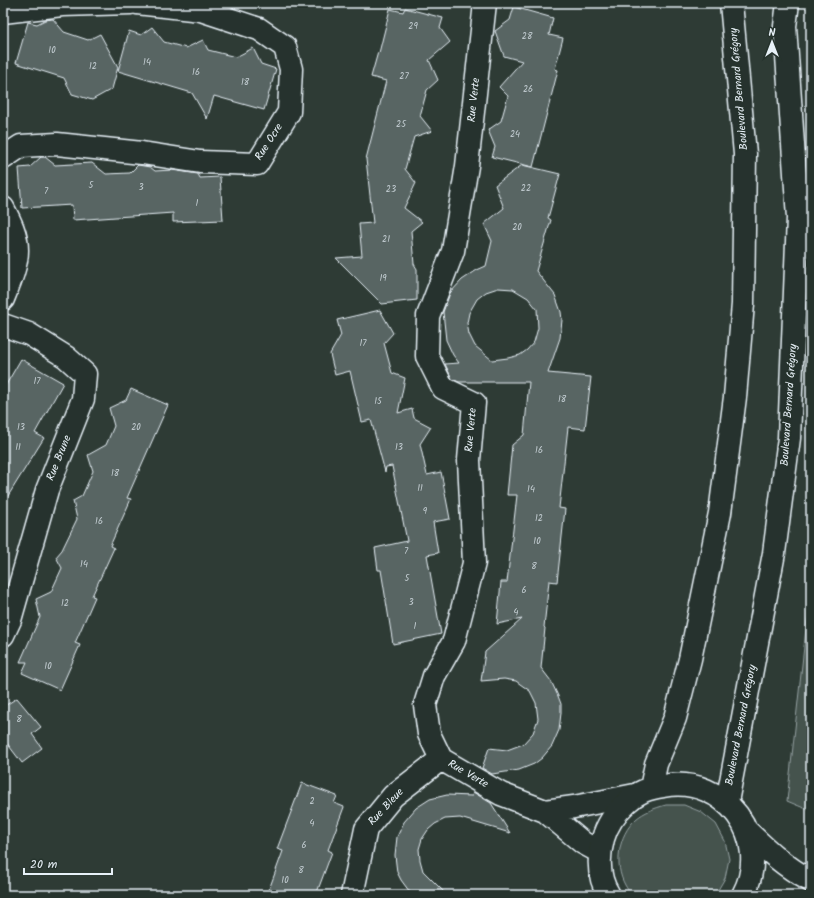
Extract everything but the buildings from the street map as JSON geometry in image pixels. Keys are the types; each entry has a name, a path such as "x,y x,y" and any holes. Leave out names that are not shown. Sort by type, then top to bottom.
{"street":[{"path":"3,12 62,5 131,3"},
{"name":"Rue Ocre","path":"3,158 21,146 57,144 142,153 200,162 258,164 289,112 291,69 285,47 259,29 200,10 137,3"},
{"name":"Rue Verte","path":"485,3 467,166 454,251 428,316 427,356 443,388 474,403 469,460 474,563 454,641 434,676 425,705 429,734 441,759 501,794 544,811 583,843 600,852"},
{"name":"Boulevard Bernard Grégory","path":"643,792 674,718 690,659 720,513 735,397 743,304 745,154 731,3"},
{"name":"Boulevard Bernard Grégory","path":"727,802 774,553 789,438 798,218 785,26 788,3"},
{"path":"3,208 13,228 17,250 13,275 3,298"},
{"name":"Rue Brune","path":"3,325 29,334 66,357 85,374 83,399 47,490 10,620 3,635"},
{"name":"Rue Bleue","path":"352,895 366,829 393,796 441,759"},
{"name":"Rue Verte","path":"544,811 574,807 643,792 675,783 694,785 712,792 727,802 738,815 746,830"},
{"path":"607,894 600,872 600,852 605,830 617,811 643,792"},
{"path":"746,830 772,855 791,870 811,881"},
{"path":"743,895 748,886 752,868 752,848 746,830"}],"shaded area":[{"path":"811,583 811,811 787,801"},
{"path":"666,805 684,805 701,812 716,824 725,841 729,859 725,878 715,895 632,895 625,885 619,860 625,833 636,819 650,810"}]}
